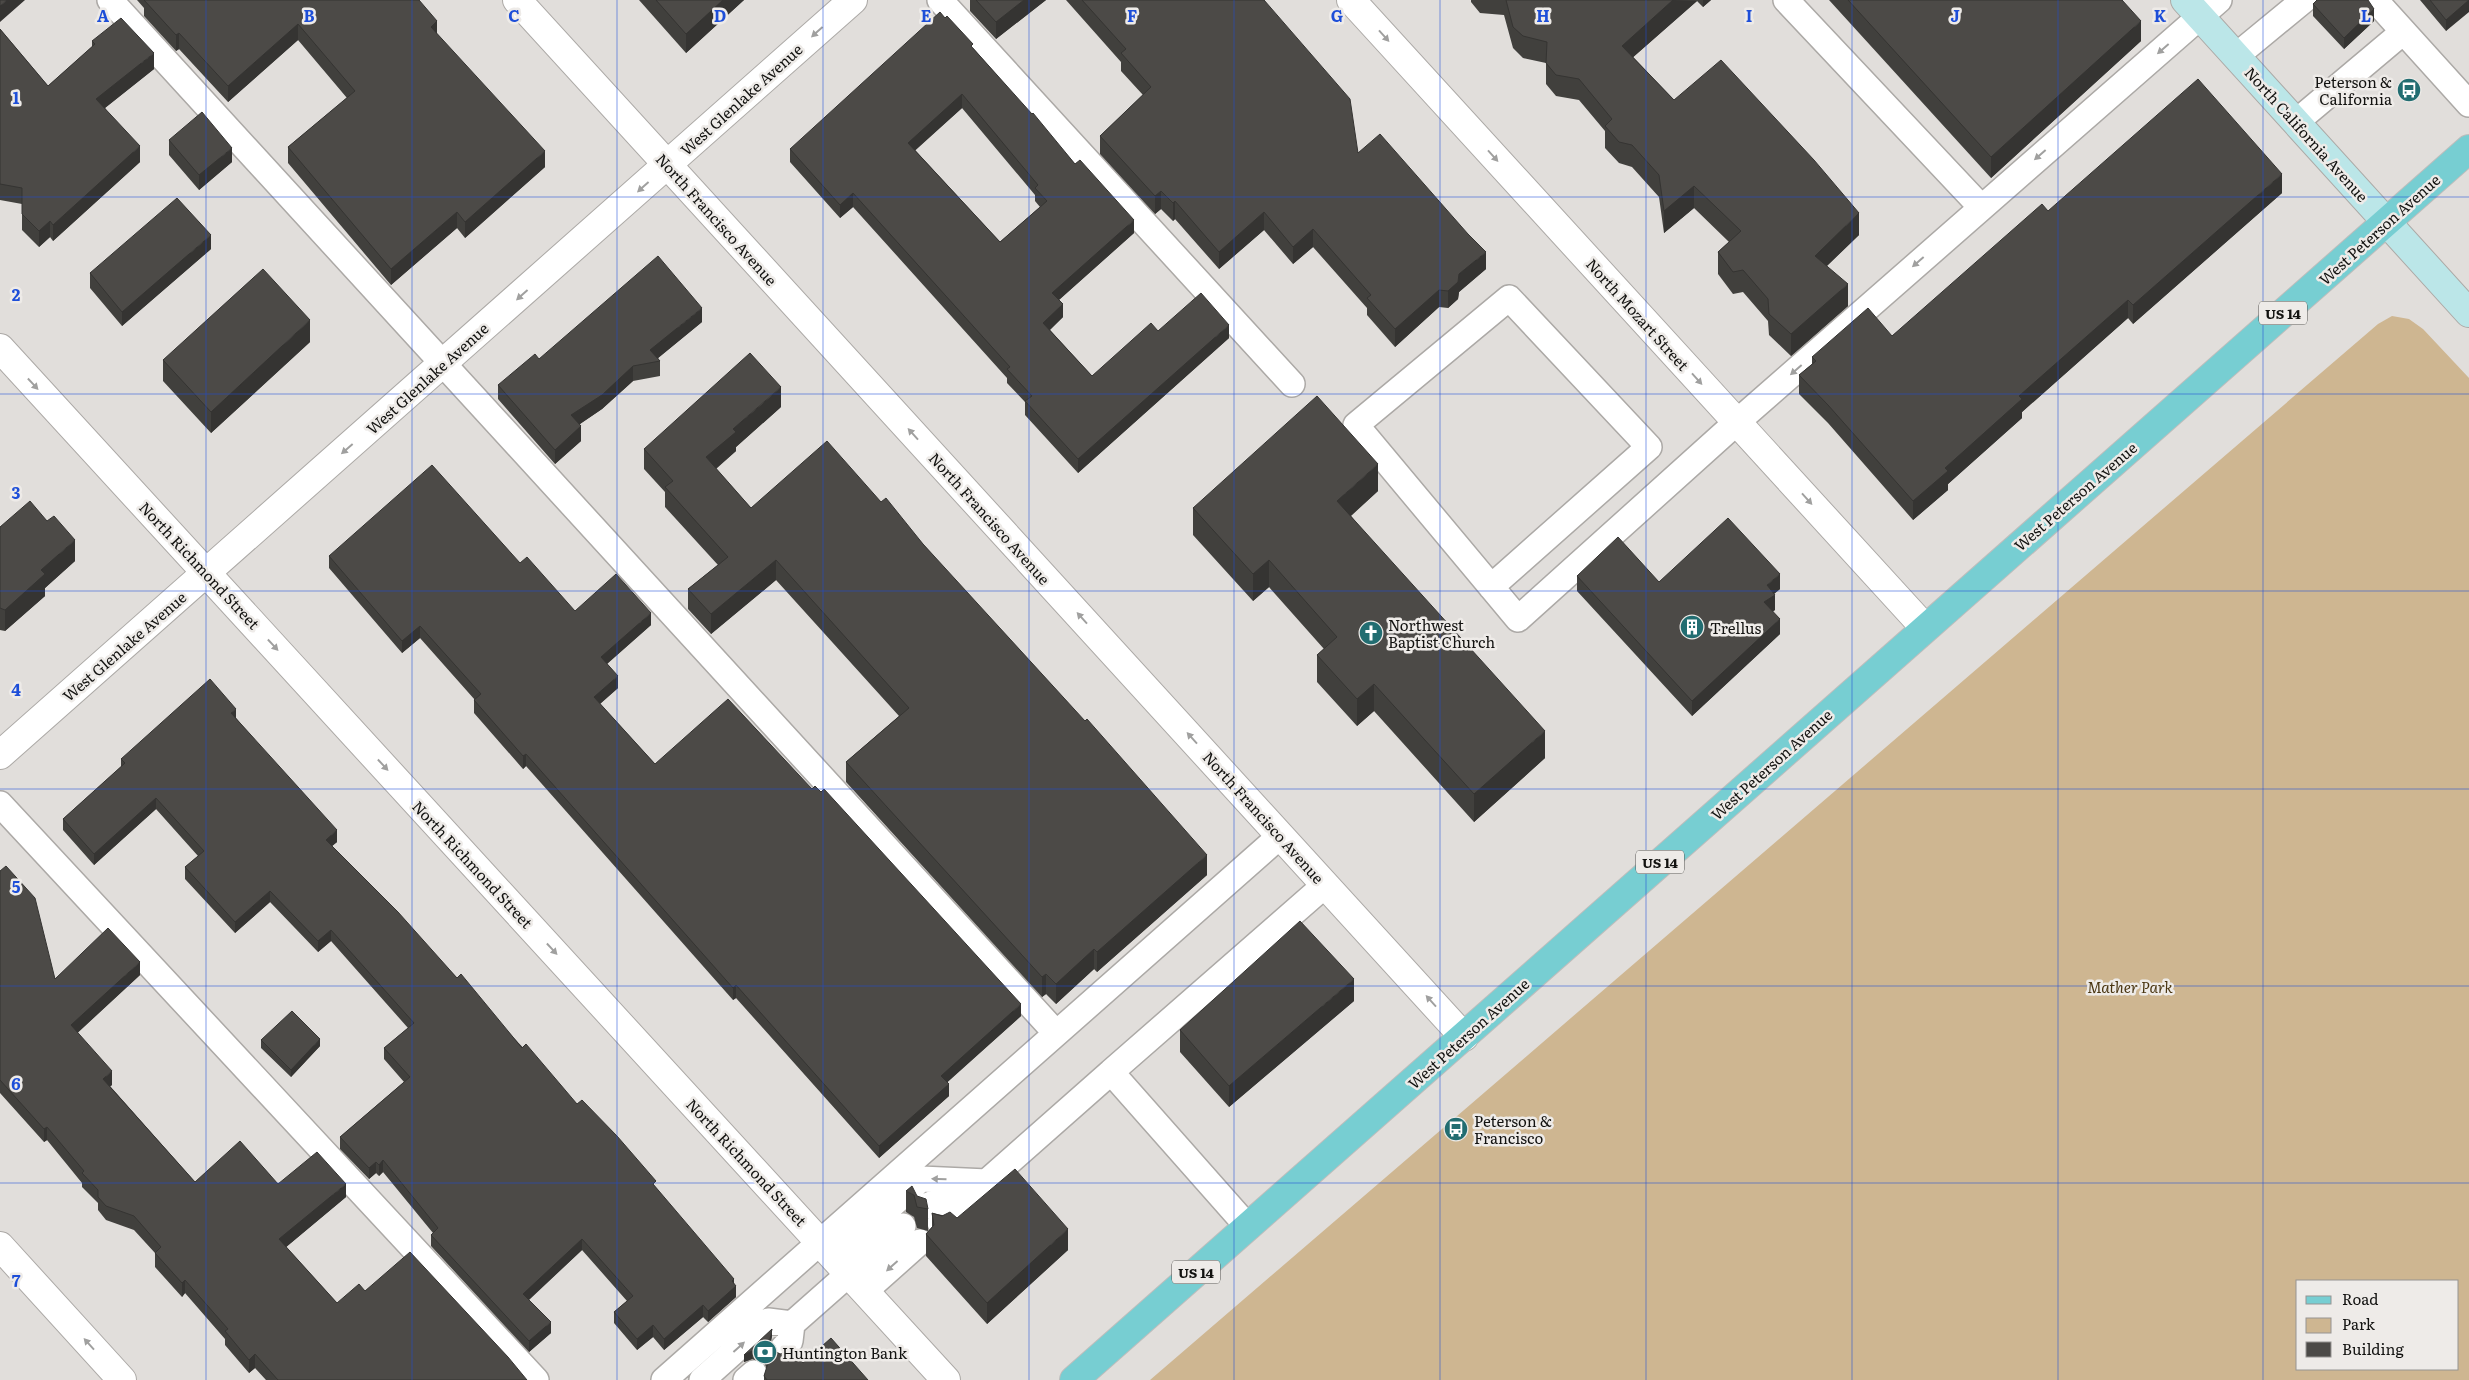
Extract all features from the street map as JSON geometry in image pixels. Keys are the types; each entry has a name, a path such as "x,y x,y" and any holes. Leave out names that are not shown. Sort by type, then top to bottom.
{"main road":[{"name":"North California Avenue","path":"2201,6 2236,56 2469,313"},
{"name":"West Peterson Avenue","path":"1074,1380 2469,149"}],"street":[{"name":"North Francisco Avenue","path":"517,0 1464,1036"},
{"name":"West Glenlake Avenue","path":"0,755 853,0"},
{"name":"North Mozart Street","path":"1351,0 1925,628"},
{"name":"North Richmond Street","path":"0,348 946,1380"},
{"path":"0,1246 122,1380"}],"lane":[{"path":"110,0 445,363 1056,1034"},
{"path":"940,0 1292,384"},
{"path":"1786,0 1982,207"},
{"path":"2236,56 2304,0"},
{"path":"2375,0 2469,104"},
{"path":"1491,587 1649,447 1509,298 1356,425 1491,587 1518,619 1737,422 1982,207 2201,6"},
{"path":"2296,122 2404,32"},
{"path":"0,804 536,1380"},
{"path":"842,1266 1056,1034 1280,836"},
{"path":"933,1215 987,1182 1325,885"},
{"path":"1111,1072 1248,1227"},
{"path":"783,1348 790,1342 792,1324 921,1179 987,1182"},
{"path":"664,1380 842,1266 912,1234"},
{"path":"702,1380 768,1321 792,1324"}],"green space":[{"name":"Mather Park","path":"2392,316 2409,319 2423,329 2469,378 2469,1380 1150,1380 2378,324"}],"building":[{"path":"0,0 7,0 0,6"},
{"path":"144,0 419,0 437,21 431,27 545,151 465,222 457,212 391,269 288,147 355,91 298,24 228,86 179,33 176,35"},
{"path":"656,0 723,0 686,34"},
{"path":"976,0 1024,0 996,22"},
{"path":"1082,0 1264,0 1350,99 1358,153 1380,134 1486,252 1459,274 1458,282 1448,291 1439,290 1395,329 1367,298 1371,295 1313,229 1293,247 1264,212 1219,252 1175,201 1173,203 1161,191 1155,196 1100,136 1151,87 1121,53 1126,49"},
{"path":"1506,0 1673,0 1622,46 1674,100 1721,60 1814,160 1859,213 1815,256 1848,284 1791,334 1769,314 1768,299 1743,270 1733,272 1718,252 1741,231 1694,186 1664,211 1659,175 1632,145 1619,142 1605,126 1612,119 1579,79 1556,75 1546,63 1547,42 1523,36 1513,27"},
{"path":"1848,0 2122,0 2141,21 1991,157"},
{"path":"2317,0 2368,0 2374,9 2344,38 2313,4"},
{"path":"2430,0 2469,0 2446,20"},
{"path":"940,12 945,18 947,16 973,44 971,46 1033,113 1075,164 1080,160 1134,220 1052,293 1063,304 1043,323 1092,376 1151,323 1158,331 1201,293 1229,325 1078,459 1025,401 1032,396 1007,369 1010,367 853,193 840,205 790,149","holes":["962,94 1038,185 1035,188 1047,201 1000,242 908,143"]},
{"path":"121,18 154,53 96,99 140,146 53,225 50,221 39,231 22,214 22,188 0,184 0,29 48,86 95,44 92,41"},
{"path":"2198,79 2282,174 2133,305 2128,300 2019,396 2022,399 1945,468 1948,471 1913,501 1799,375 1816,361 1812,357 1868,308 1892,336 2042,204 2048,211"},
{"path":"202,112 232,148 199,175 169,140"},
{"path":"177,198 211,235 122,312 90,273"},
{"path":"658,256 702,308 650,350 660,361 633,366 602,395 571,415 581,426 555,450 498,385 535,354 539,359"},
{"path":"263,269 310,320 211,412 163,360"},
{"path":"750,353 781,387 733,429 736,432 706,457 751,508 827,441 881,502 886,498 923,544 1085,721 1087,719 1207,855 1097,952 1094,949 1056,984 1046,974 1042,977 846,762 909,708 776,560 711,614 688,589 728,557 665,487 673,481 644,449"},
{"name":"Northwest Baptist Church","path":"1317,396 1378,464 1337,501 1545,731 1474,794 1374,684 1357,699 1317,655 1337,637 1269,560 1253,574 1193,508"},
{"path":"432,465 520,563 527,557 575,611 616,574 651,613 601,657 618,676 594,697 655,764 728,699 812,789 815,786 821,792 824,789 1021,1004 941,1076 949,1084 879,1146 736,985 733,988 526,754 523,756 474,700 481,694 420,626 402,641 329,556"},
{"path":"30,501 47,521 54,516 75,540 41,570 45,574 5,610 0,608 0,527"},
{"name":"Trellus","path":"1728,518 1780,574 1767,585 1775,595 1764,602 1780,619 1692,701 1577,576 1618,537 1659,582"},
{"path":"210,679 236,709 231,713 337,830 326,840 398,912 457,978 461,974 522,1048 526,1044 577,1104 582,1100 617,1136 656,1181 653,1184 734,1279 732,1281 736,1286 708,1311 703,1305 664,1339 653,1325 637,1339 614,1312 633,1296 582,1239 523,1294 551,1322 529,1341 431,1235 438,1228 383,1160 379,1165 376,1162 369,1168 340,1137 410,1077 384,1048 414,1023 331,930 318,941 270,891 235,922 185,867 204,851 156,798 94,854 63,819 125,763 121,759"},
{"path":"6,866 35,898 55,979 108,928 140,962 71,1025 112,1071 103,1079 195,1182 240,1141 278,1184 317,1152 346,1184 279,1239 337,1303 359,1284 365,1291 410,1252 527,1380 278,1380 255,1354 249,1360 225,1331 228,1329 185,1280 182,1283 155,1253 161,1247 134,1216 106,1206 98,1197 98,1190 82,1173 84,1171 47,1127 44,1129 0,1080 0,871"},
{"path":"1300,921 1354,979 1229,1086 1180,1030"},
{"path":"292,1011 320,1039 291,1070 261,1040"},
{"path":"1015,1169 1068,1229 987,1303 926,1234 934,1225 932,1213 942,1216 950,1212 957,1218"},
{"path":"912,1186 917,1196 926,1199 928,1209 917,1207 914,1195 906,1191"},
{"name":"Huntington Bank","path":"772,1329 769,1344 773,1350 780,1354 792,1351 803,1363 831,1338 868,1380 767,1380 764,1376 768,1363 764,1356 752,1351 744,1355"}],"place":[{"name":"Peterson & California","path":"2409,90"},
{"name":"Trellus","path":"1692,627"},
{"name":"Northwest Baptist Church","path":"1371,633"},
{"name":"Peterson & Francisco","path":"1456,1129"},
{"name":"Huntington Bank","path":"765,1352"}]}
